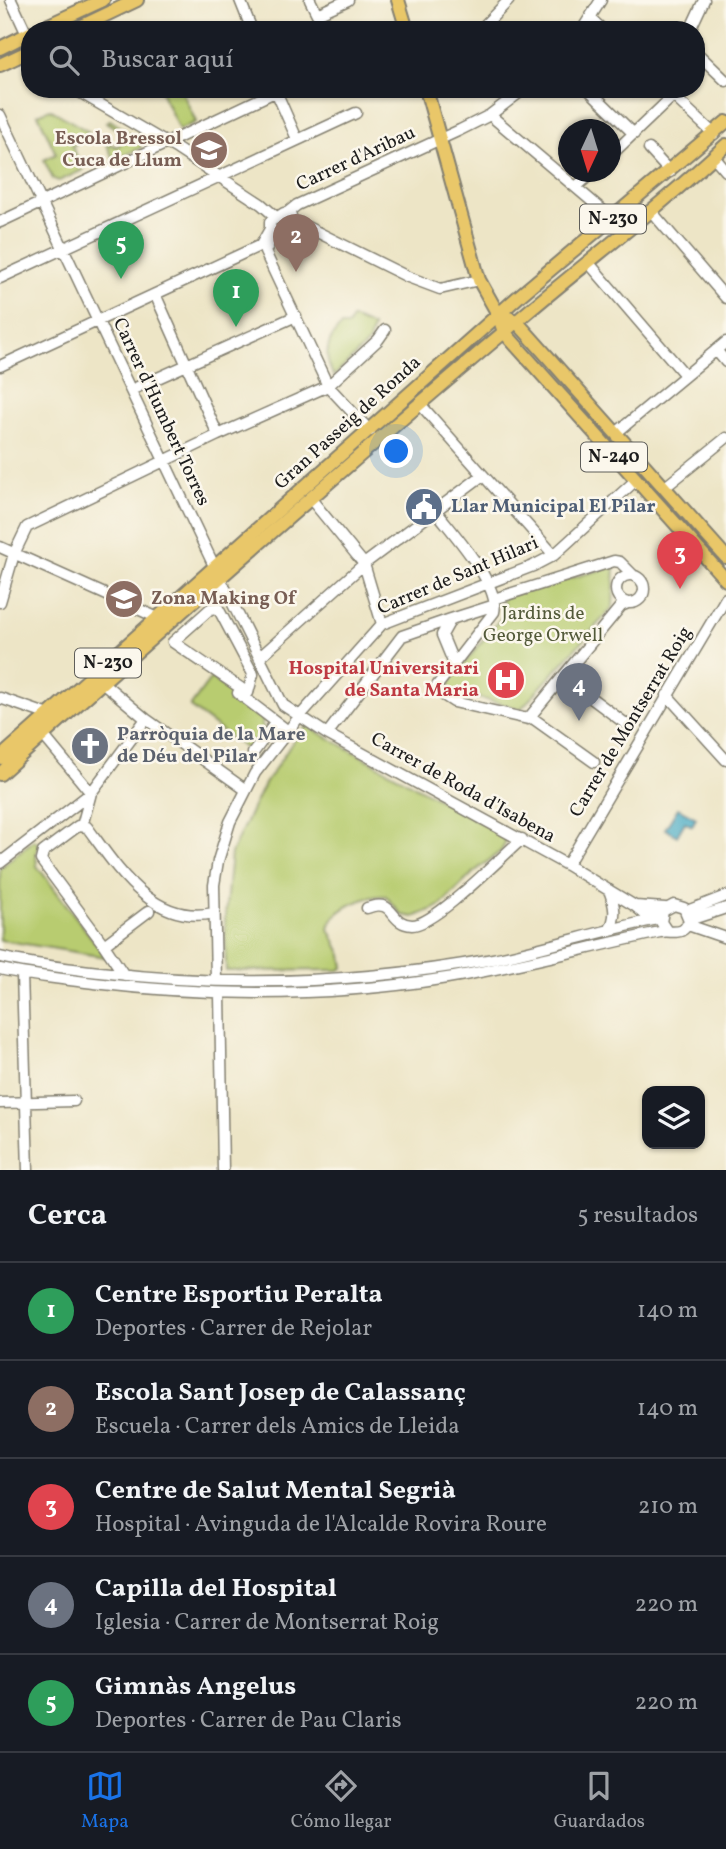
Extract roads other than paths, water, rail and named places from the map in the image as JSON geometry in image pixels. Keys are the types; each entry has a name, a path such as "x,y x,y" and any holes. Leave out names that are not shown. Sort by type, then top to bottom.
{"main road":[{"path":"93,21 137,0"},
{"path":"398,0 404,21"},
{"path":"60,21 101,1"},
{"path":"0,48 21,39"},
{"path":"0,65 21,57"},
{"path":"429,98 480,280 498,314"},
{"name":"Gran Passeig de Ronda","path":"0,774 161,631 218,573 498,314 670,172 726,122"},
{"name":"Gran Passeig de Ronda","path":"0,758 158,618 310,498 726,145"},
{"name":"N-240","path":"498,314 516,321 726,557"},
{"name":"N-240","path":"498,314 504,332 726,580"}],"street":[{"path":"11,0 23,21"},
{"path":"240,0 248,21"},
{"path":"310,0 317,14 348,0"},
{"path":"489,21 509,0"},
{"path":"591,19 601,0"},
{"path":"694,21 704,0"},
{"path":"705,61 726,81"},
{"path":"90,98 285,217 408,277 440,289 480,280"},
{"path":"0,222 260,98"},
{"path":"279,98 297,139"},
{"name":"Carrer d'Aribau","path":"273,230 291,226 285,217 297,205 441,139 490,114 512,98"},
{"path":"597,98 634,134"},
{"path":"621,146 664,98"},
{"path":"675,98 713,134"},
{"path":"0,278 356,113"},
{"path":"490,114 614,219"},
{"name":"Carrer d'Humbert Torres","path":"0,115 283,705 299,718"},
{"path":"649,149 670,172"},
{"path":"714,157 726,171"},
{"path":"577,186 582,182"},
{"path":"651,211 726,298"},
{"path":"285,217 270,222 273,230 265,252 328,386 370,431"},
{"path":"0,366 261,246 273,230"},
{"path":"588,262 685,375"},
{"path":"155,294 218,435"},
{"path":"131,390 296,316"},
{"path":"0,602 14,554 27,527 218,435 328,386 378,340 385,330"},
{"path":"616,433 726,342"},
{"path":"716,350 726,362"},
{"path":"420,404 554,555"},
{"path":"664,488 726,438"},
{"path":"260,657 363,564 483,475"},
{"name":"Carrer de Sant Hilari","path":"216,981 214,885 224,839 255,773 288,731 382,624 533,566 554,555 635,481"},
{"path":"310,498 363,564 382,624"},
{"path":"327,734 402,636 495,602 614,561 620,562 642,581 644,590 640,598 621,606 526,720 454,702 437,691 436,687 494,612 495,602 488,582 436,511"},
{"path":"0,547 158,618"},
{"path":"628,603 617,595 616,586 621,578 633,575"},
{"name":"Carrer de Montserrat Roig","path":"567,864 726,598"},
{"path":"219,608 253,674 248,693 216,671 173,642 209,609 219,608"},
{"path":"451,619 442,635 454,664"},
{"path":"161,631 196,664 288,731"},
{"path":"563,677 630,727"},
{"path":"102,682 146,719 246,790"},
{"path":"667,695 726,760"},
{"path":"0,698 49,715"},
{"path":"531,717 594,762"},
{"name":"Carrer de Roda d'Isabena","path":"299,718 567,864 635,906 646,916 663,913"},
{"path":"0,863 91,793 146,719"},
{"path":"253,753 276,722"},
{"path":"43,735 91,793"},
{"path":"91,793 80,826 43,852 40,858 124,975"},
{"path":"80,826 87,827 130,884 147,899 188,915 214,914"},
{"path":"367,908 384,905 397,920 407,925 416,925 438,913 522,839"},
{"path":"609,890 615,910 609,931"},
{"path":"0,969 119,986 220,994 358,988 444,978 512,966 667,931 681,932 688,919 726,896"},
{"path":"0,957 19,962 124,975 216,981 307,981 417,971 495,958 609,931 679,905 688,919 726,938"},
{"path":"688,919 726,908"},
{"path":"104,945 149,911"},
{"path":"663,913 662,926 667,931"},
{"path":"22,974 29,1170"},
{"path":"220,994 223,1170"},
{"path":"0,1103 74,1101"}],"water":[{"path":"678,808 696,818 692,826 685,822 677,836 665,829"}],"place":[{"name":"Escola Bressol Cuca de Llum","path":"209,150"},
{"name":"Escola Sant Josep de Calassanç","path":"296,272"},
{"name":"Gimnàs Angelus","path":"121,279"},
{"name":"Centre Esportiu Peralta","path":"236,327"},
{"name":"Llar Municipal El Pilar","path":"424,507"},
{"name":"Centre de Salut Mental Segrià","path":"680,589"},
{"name":"Zona Making Of","path":"124,599"},
{"name":"Hospital Universitari de Santa Maria","path":"506,680"},
{"name":"Capilla del Hospital","path":"579,721"},
{"name":"Parròquia de la Mare de Déu del Pilar","path":"90,746"}],"park label":[{"name":"Jardins de George Orwell","path":"543,625"}]}
